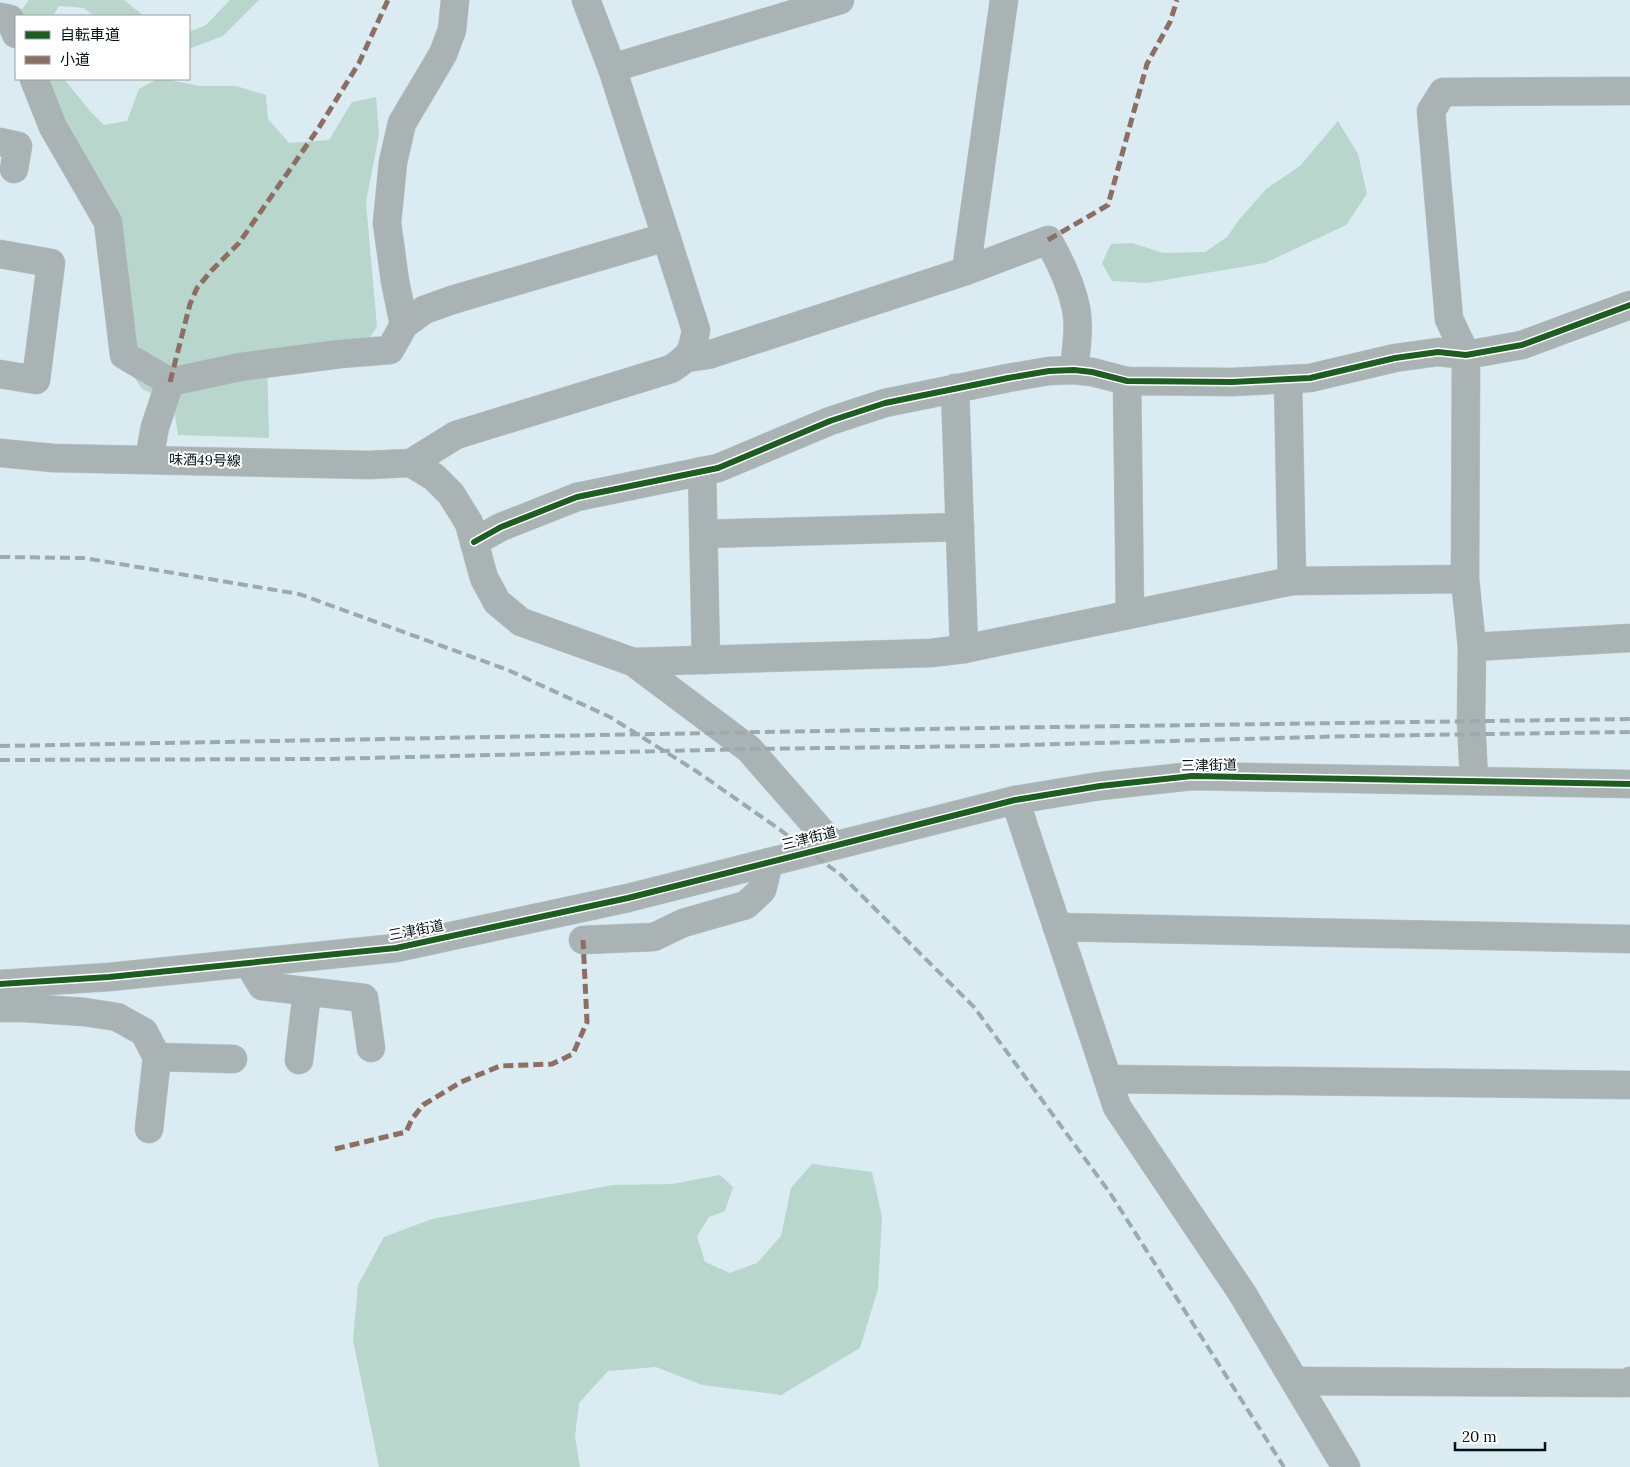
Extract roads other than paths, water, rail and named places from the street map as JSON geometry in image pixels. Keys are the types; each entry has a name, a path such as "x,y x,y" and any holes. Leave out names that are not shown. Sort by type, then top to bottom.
{"street":[{"path":"404,325 387,223 393,162 402,123 443,54 452,30 456,0"},
{"path":"586,0 612,68 696,330 694,344 687,358"},
{"path":"612,68 840,0"},
{"path":"966,271 1004,0"},
{"path":"0,17 10,19 15,32"},
{"path":"34,80 53,127 108,222 124,355 170,382 240,367 340,354 390,350 404,325 424,310 452,300 666,238"},
{"path":"1474,780 1471,721 1472,647 1464,579 1466,355 1449,319 1431,111 1443,92 1630,91"},
{"path":"0,142 18,146 14,169"},
{"path":"833,845 749,749 633,662 521,622 497,602 484,578 469,523 451,494 434,477 411,463 456,436 671,369 687,358 708,355 966,271 1048,240 1069,284 1076,310 1077,346 1074,370"},
{"path":"0,254 51,263 36,380 0,374"},
{"path":"474,542 509,523 577,497 718,468 830,421 885,402 1050,371 1074,370 1092,372 1127,381 1232,382 1310,378 1395,358 1438,352 1466,355 1522,345 1630,305"},
{"path":"1288,380 1292,581"},
{"path":"1127,381 1130,614"},
{"path":"149,459 155,427 170,382"},
{"path":"955,388 964,649"},
{"name":"味酒49号線","path":"0,453 53,458 369,465 411,463"},
{"path":"702,471 706,660"},
{"path":"704,534 960,527"},
{"path":"633,662 931,653 964,649 1292,581 1464,579"},
{"path":"1472,647 1630,638"},
{"name":"三津街道","path":"0,984 109,977 396,948 628,898 1015,800 1100,786 1192,776 1630,784"},
{"path":"1015,800 1117,1107 1242,1292 1346,1467"},
{"path":"583,940 654,937 683,923 746,904 762,890 769,862"},
{"path":"1057,927 1630,939"},
{"path":"248,963 262,986 364,998 371,1048"},
{"path":"299,1060 307,992"},
{"path":"0,1008 84,1012 117,1017 144,1032 158,1057 149,1130"},
{"path":"158,1057 233,1059"},
{"path":"1108,1079 1630,1085"},
{"path":"1295,1381 1627,1383 1630,1381"}],"railway":[{"path":"0,557 84,558 299,594 508,670 610,717 696,771 779,829 841,875 974,1007 1110,1193 1284,1467"},
{"path":"0,746 984,728 1630,719"},
{"path":"0,760 325,759 749,749 988,746 1352,736 1630,732"}]}
